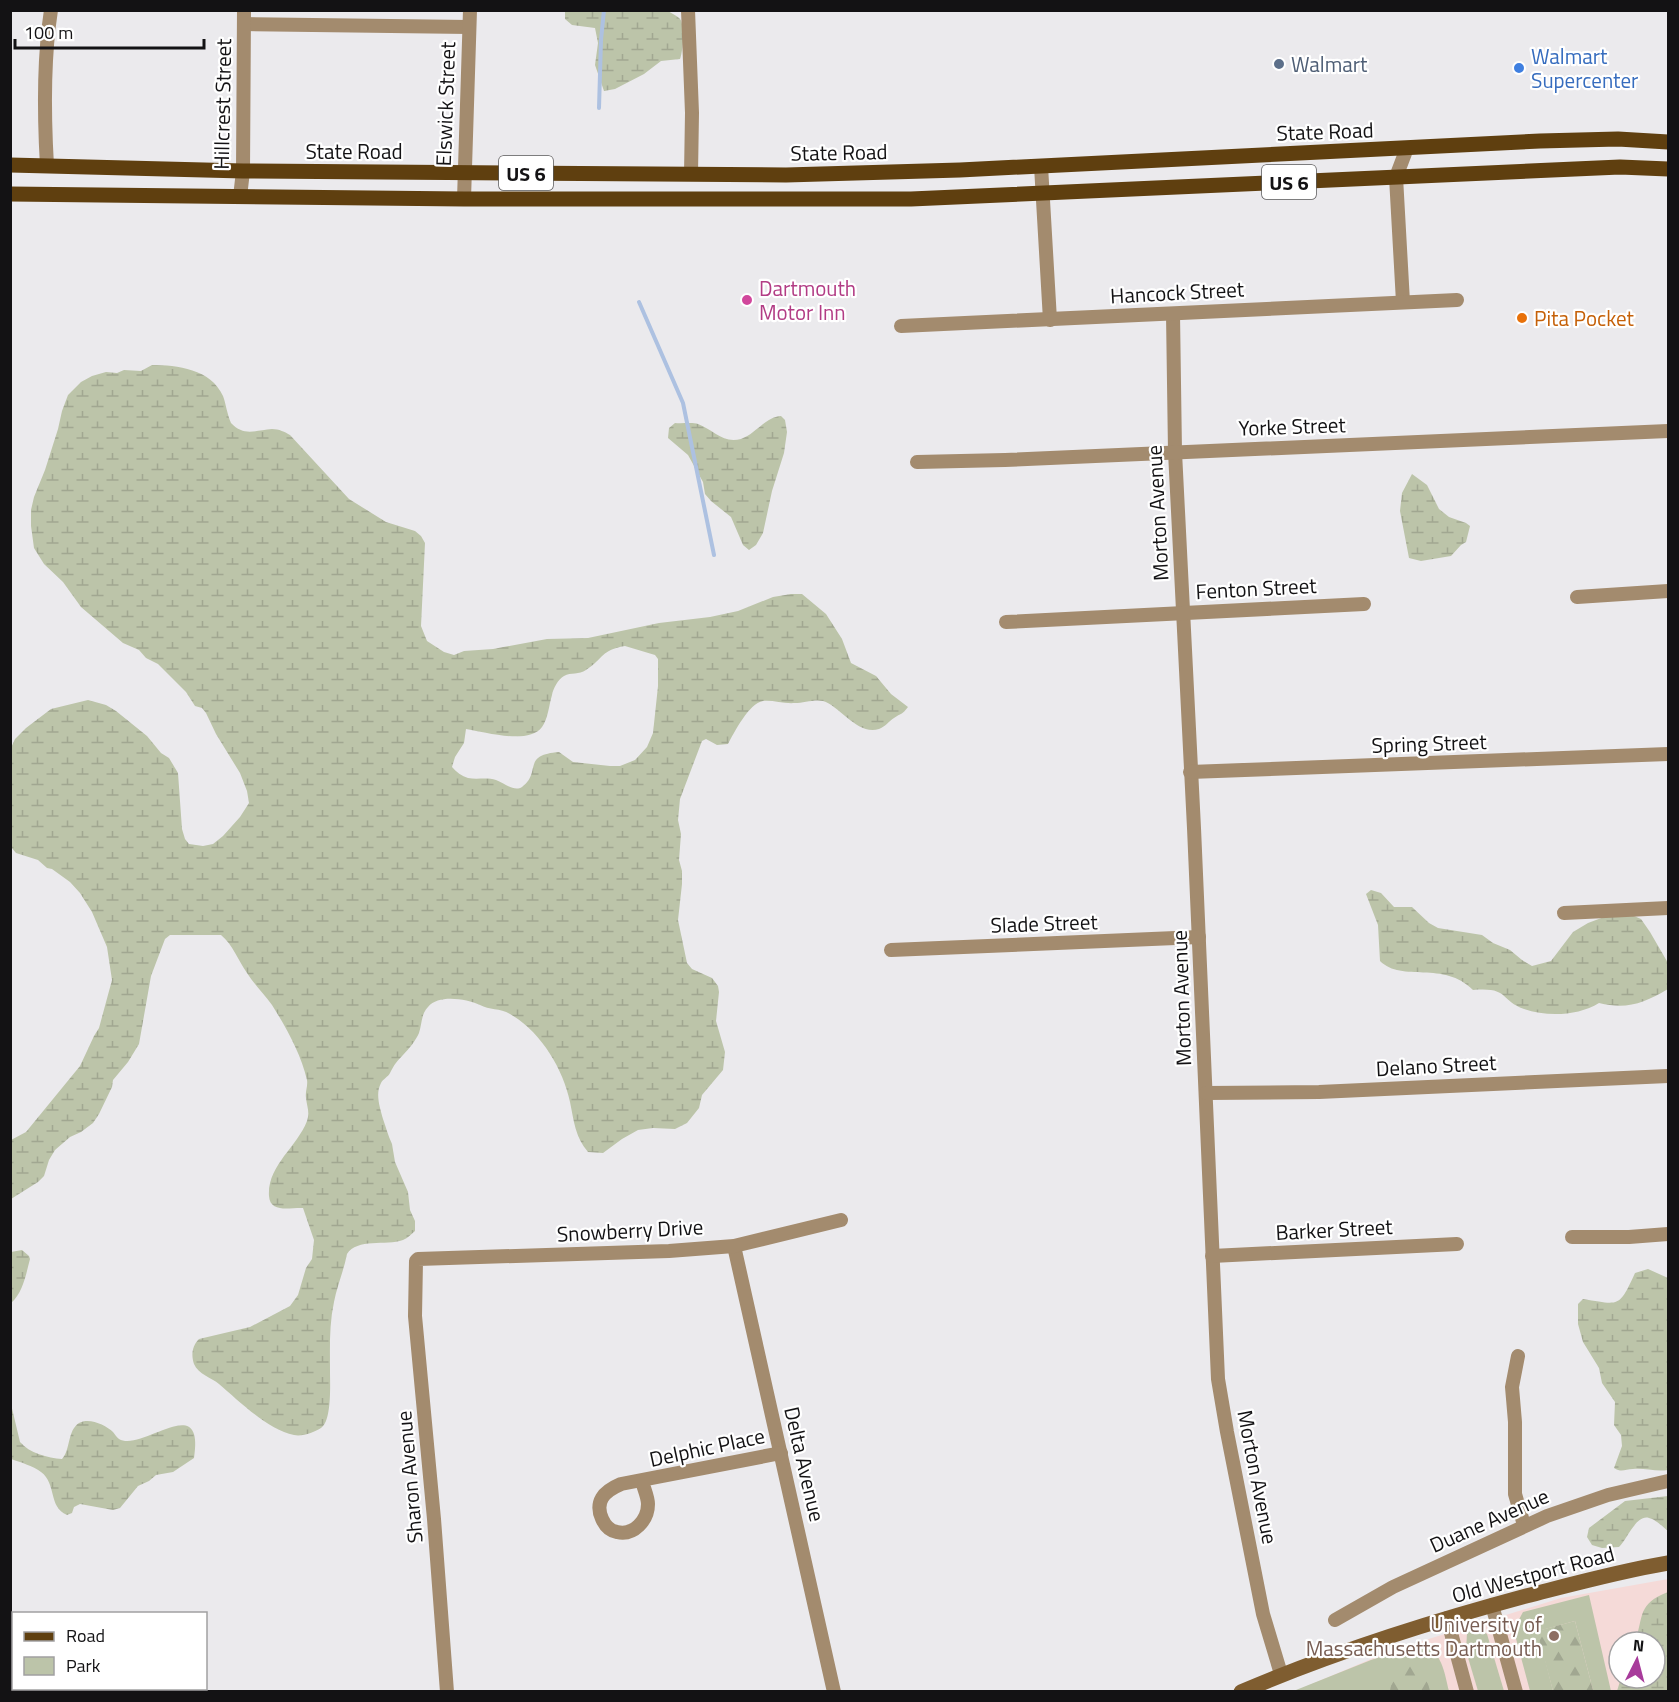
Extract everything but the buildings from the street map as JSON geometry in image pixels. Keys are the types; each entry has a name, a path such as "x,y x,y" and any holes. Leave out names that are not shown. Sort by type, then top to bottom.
{"main road":[{"name":"State Road","path":"10,165 243,171 464,173 894,172 1540,141 1618,139 1668,142"},
{"name":"US 6","path":"10,194 464,199 911,199 1620,166 1668,169"},
{"name":"Old Westport Road","path":"1241,1692 1281,1674 1385,1636 1492,1605 1609,1575 1668,1563"}],"street":[{"path":"47,166 45,118 48,31 51,10"},
{"name":"Elswick Street","path":"464,199 470,10"},
{"path":"688,10 692,113 691,174"},
{"path":"244,17 469,27"},
{"name":"Hillcrest Street","path":"240,197 243,171 244,17"},
{"path":"1403,302 1396,177 1407,148"},
{"path":"1041,166 1050,320"},
{"name":"Hancock Street","path":"900,326 1457,300"},
{"name":"Morton Avenue","path":"1173,314 1175,452 1218,1379 1263,1614 1281,1674"},
{"name":"Yorke Street","path":"916,462 1668,431"},
{"path":"1577,597 1668,591"},
{"name":"Fenton Street","path":"1006,622 1364,604"},
{"name":"Spring Street","path":"1190,772 1668,754"},
{"path":"1564,913 1668,908"},
{"name":"Slade Street","path":"891,950 1199,937"},
{"name":"Delano Street","path":"1206,1093 1319,1092 1668,1076"},
{"name":"Snowberry Drive","path":"418,1259 635,1252 734,1245 841,1220"},
{"path":"1572,1237 1668,1234"},
{"name":"Delta Avenue","path":"734,1245 834,1692"},
{"name":"Barker Street","path":"1212,1256 1457,1245"},
{"name":"Sharon Avenue","path":"418,1259 416,1261 415,1316 435,1519 447,1692"},
{"path":"1518,1356 1512,1387 1515,1422 1515,1494 1524,1525"},
{"name":"Delphic Place","path":"642,1481 781,1453"},
{"name":"Duane Avenue","path":"1335,1620 1393,1587 1524,1525 1578,1504 1668,1481"},
{"path":"1492,1605 1516,1692"},
{"path":"1447,1618 1467,1692"}],"shaded area":[{"name":"University of Massachusetts Dartmouth","path":"1668,1579 1668,1691 1293,1692 1390,1651 1561,1598"}],"green space":[{"path":"565,10 668,11 682,22 683,39 680,59 661,61 644,74 615,89 604,91 595,65 598,43 595,28 572,25 565,19"},
{"path":"152,365 162,365 202,374 218,387 231,423 236,427 250,432 275,429 290,435 349,499 386,522 415,531 421,536 425,543 421,626 427,641 444,652 454,655 464,651 493,649 547,639 588,638 659,623 710,617 738,611 773,597 802,594 826,614 842,639 851,663 876,676 891,694 908,707 883,727 871,730 857,725 823,701 791,703 763,701 747,713 728,744 717,745 706,739 702,741 680,799 678,820 681,834 679,860 682,884 678,920 687,963 692,969 712,978 718,986 716,1021 725,1052 723,1070 702,1095 699,1108 687,1123 675,1129 638,1130 603,1153 588,1152 578,1135 562,1076 549,1052 531,1030 506,1012 468,1001 439,1000 428,1007 416,1039 382,1082 378,1092 379,1106 392,1144 395,1162 408,1192 415,1231 403,1240 365,1244 352,1249 347,1254 331,1319 330,1393 327,1418 321,1428 301,1435 284,1432 264,1421 194,1364 193,1351 199,1339 250,1327 290,1306 298,1295 306,1268 312,1259 314,1240 303,1208 277,1207 270,1202 269,1196 273,1175 307,1121 307,1082 301,1060 277,1013 250,977 229,943 221,935 170,935 165,939 151,976 139,1044 113,1080 99,1114 93,1123 70,1137 55,1150 44,1176 38,1182 11,1199 11,1140 26,1132 80,1066 99,1028 112,980 107,947 92,912 80,893 70,882 52,869 47,868 38,860 16,853 11,847 10,750 15,739 51,709 88,700 106,705 116,711 147,736 161,753 169,758 178,773 182,829 189,844 203,846 213,844 240,817 249,803 240,773 202,708 195,706 186,692 158,664 146,658 139,650 123,643 81,607 63,582 44,564 34,548 31,510 68,395 81,382 92,376 124,370 141,371","holes":["625,646 655,655 658,659 658,686 653,733 647,747 635,760 620,766 610,766 573,762 559,752 547,754 536,760 528,781 519,788 493,779 468,778 459,774 452,767 464,743 466,729 506,736 536,732 544,724 553,690 562,677 583,672 607,652"]},
{"path":"781,416 785,420 787,432 784,453 772,491 763,533 756,545 749,550 743,545 731,517 705,494 703,482 688,455 668,438 669,428 675,423 696,423 724,438 735,440 746,437 770,419"},
{"path":"1412,474 1427,485 1439,509 1449,517 1470,526 1466,542 1451,556 1421,561 1409,558 1400,511 1402,493"},
{"path":"1371,890 1381,893 1394,907 1412,907 1438,928 1482,935 1493,943 1510,950 1532,966 1551,961 1573,932 1588,923 1604,917 1634,916 1641,919 1668,963 1668,989 1635,1004 1618,1006 1599,1003 1582,1011 1552,1014 1524,1009 1499,992 1473,990 1462,981 1449,976 1400,971 1380,961 1378,925 1366,894"},
{"path":"22,1250 30,1259 21,1289 11,1303 11,1252"},
{"path":"1648,1269 1668,1278 1668,1470 1619,1470 1614,1468 1622,1446 1621,1435 1614,1425 1615,1402 1602,1383 1599,1368 1583,1342 1578,1324 1578,1304 1583,1299 1611,1303 1617,1301 1625,1293 1635,1273"},
{"path":"10,1400 20,1442 28,1449 45,1456 62,1459 75,1426 83,1421 92,1421 110,1429 119,1439 129,1441 181,1425 190,1428 195,1438 194,1458 173,1472 156,1475 138,1486 120,1508 113,1510 80,1504 67,1515 57,1507 49,1483 41,1472 11,1459"},
{"path":"1668,1496 1668,1531 1654,1520 1644,1518 1636,1524 1619,1547 1602,1548 1592,1545 1587,1537 1589,1528 1625,1501"},
{"path":"1668,1592 1668,1691 1617,1691 1667,1690 1667,1630 1638,1630 1646,1606"},
{"path":"1589,1595 1607,1674 1607,1690 1611,1691 1592,1691 1575,1621 1538,1631 1553,1691 1530,1691 1515,1635 1515,1627 1523,1612"},
{"path":"1575,1621 1593,1690 1592,1692 1553,1691 1537,1631"},
{"path":"1475,1627 1487,1634 1504,1691 1478,1691 1466,1651 1467,1633"},
{"path":"1421,1645 1434,1652 1438,1658 1444,1670 1449,1691 1291,1692 1371,1660"},
{"path":"1413,1665 1424,1668 1430,1691 1390,1691 1392,1681 1397,1674"}],"waterway":[{"path":"599,108 604,10"},
{"path":"639,302 683,403 714,555"}],"place":[{"name":"Walmart","path":"1279,64"},
{"name":"Walmart Supercenter","path":"1519,68"},
{"name":"Dartmouth Motor Inn","path":"747,300"},
{"name":"Pita Pocket","path":"1522,318"},
{"name":"University of Massachusetts Dartmouth","path":"1554,1636"}]}
